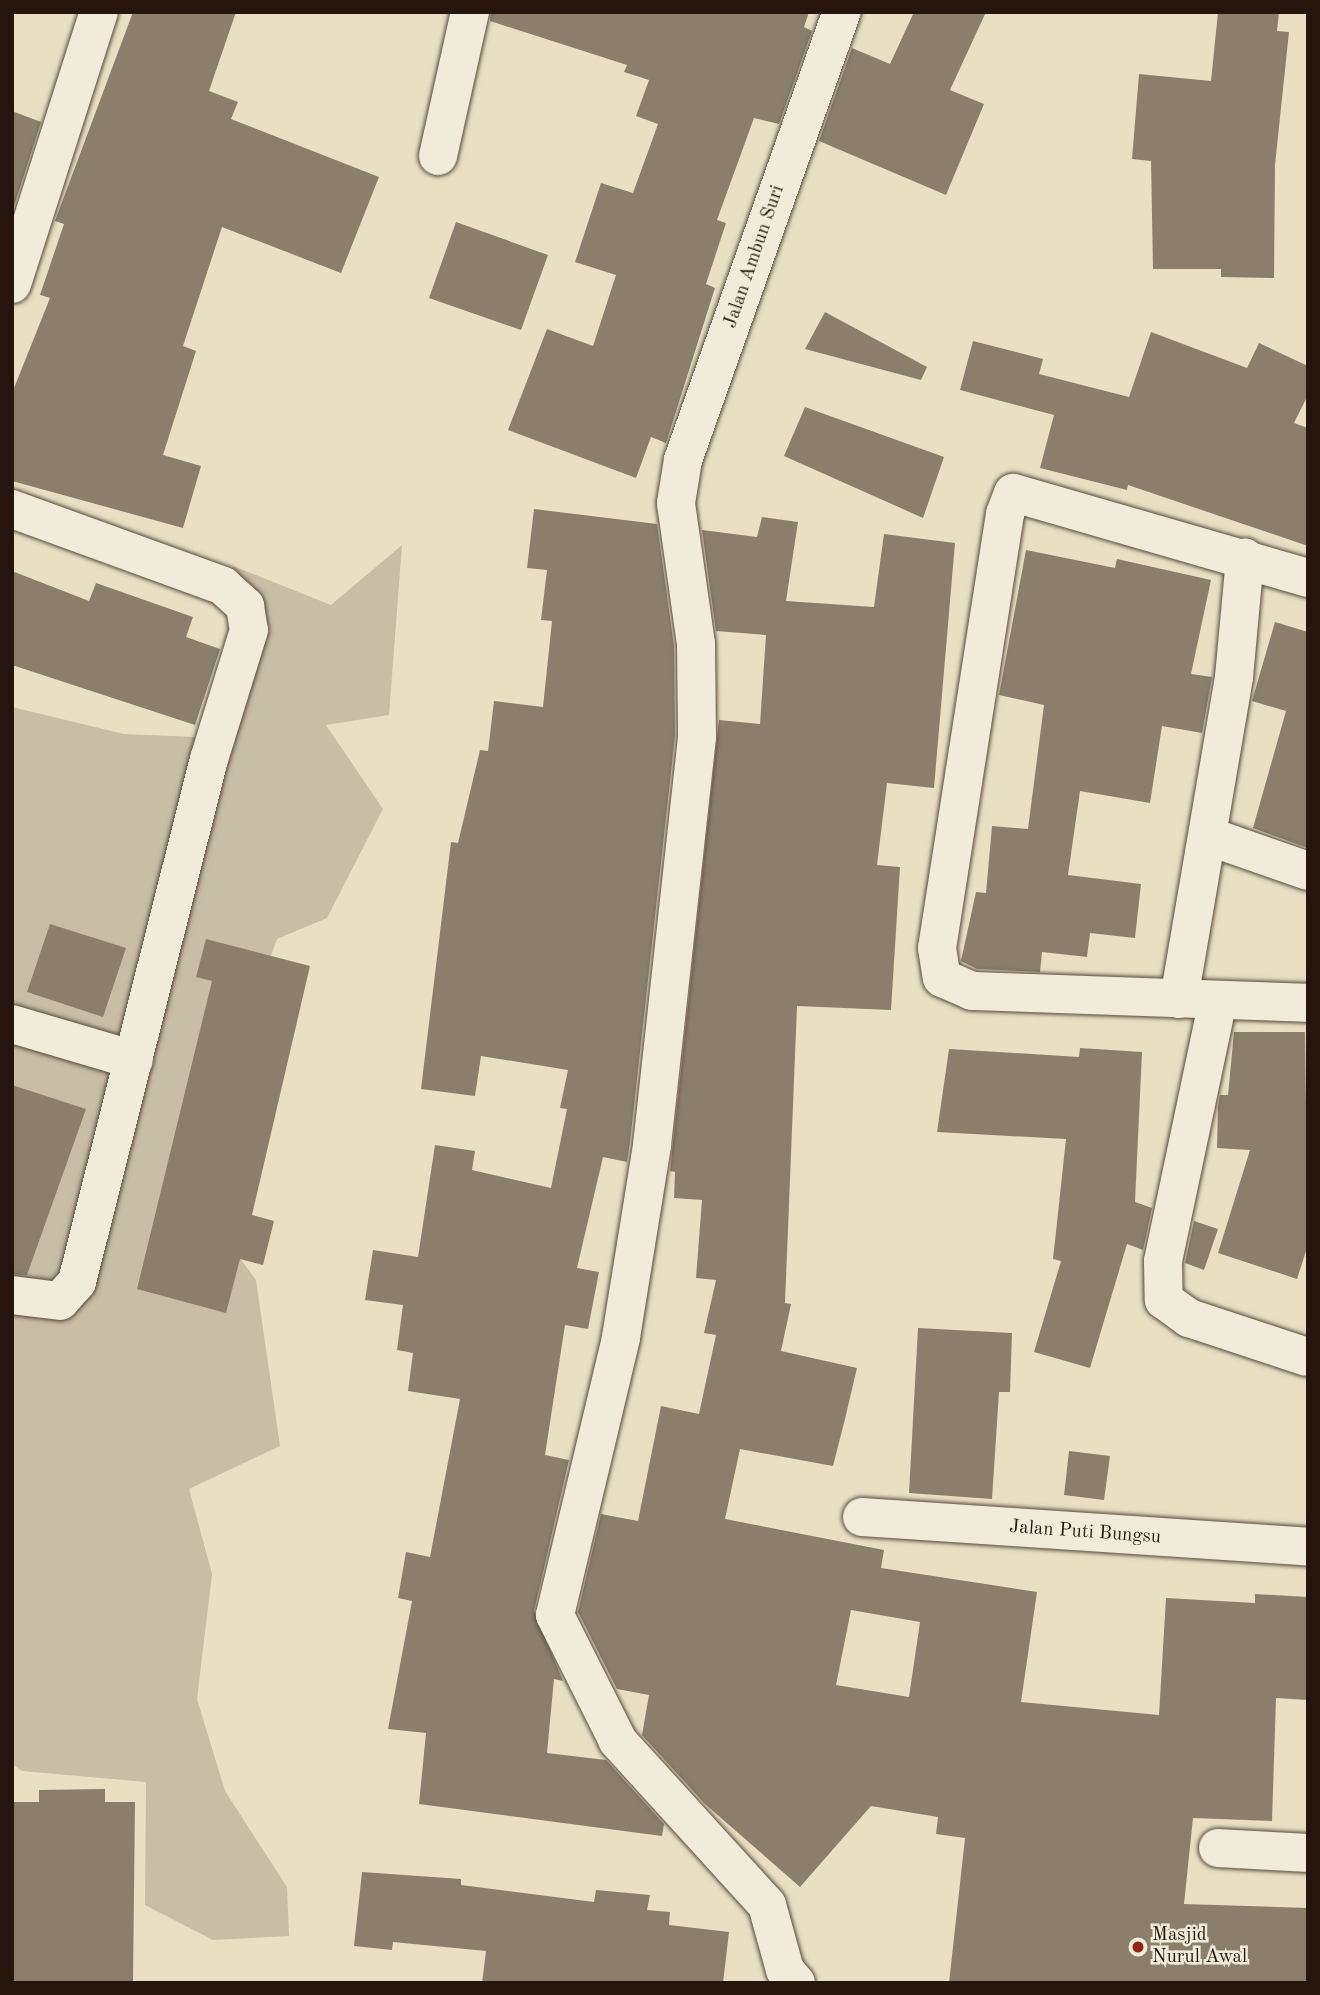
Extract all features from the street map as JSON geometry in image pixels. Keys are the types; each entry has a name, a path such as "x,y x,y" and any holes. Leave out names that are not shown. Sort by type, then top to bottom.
{"street":[{"path":"12,284 99,12"},
{"path":"438,156 470,12"},
{"name":"Jalan Ambun Suri","path":"796,1983 785,1970 768,1905 618,1741 555,1615 624,1324 652,1145 697,737 696,644 677,503 683,460 842,12"},
{"path":"1308,578 1013,493 1005,514 937,948 942,978 972,991 1308,1003"},
{"path":"12,509 223,586 245,606 249,630 209,759 77,1282 60,1301 12,1295"},
{"path":"1179,999 1208,836 1245,558"},
{"path":"1208,836 1308,871"},
{"path":"1218,1000 1163,1261 1164,1300 1189,1318 1307,1357"},
{"path":"12,1024 134,1060"},
{"name":"Jalan Puti Bungsu","path":"862,1517 1308,1547"},
{"path":"1218,1847 1308,1853"}],"shaded area":[{"path":"402,545 389,715 326,725 383,809 327,918 277,939 188,1188 256,1280 280,1446 189,1489 212,1574 197,1699 225,1791 287,1887 289,1936 213,1940 145,1905 146,1782 22,1771 12,1764 12,707 124,734 196,737 203,731 227,649 233,566 331,605"}],"building":[{"path":"133,12 236,12 209,91 238,102 231,119 379,177 341,273 222,227 183,346 196,351 163,455 201,466 183,528 12,481 12,393 50,298 40,295 64,224 55,221"},
{"path":"491,12 809,12 804,27 812,31 779,124 754,118 717,220 726,223 706,284 715,288 666,443 651,437 636,478 508,430 547,329 593,346 616,275 575,262 601,183 633,193 658,124 636,116 649,80 624,72 627,65 490,21"},
{"path":"914,12 986,12 950,90 984,104 946,195 819,141 852,48 890,64"},
{"path":"1218,12 1279,12 1277,31 1289,32 1275,165 1274,278 1221,277 1221,269 1153,269 1151,161 1132,159 1139,74 1211,81"},
{"path":"12,111 41,122 14,206 12,205"},
{"path":"456,222 548,255 521,330 429,298"},
{"path":"825,312 927,367 921,380 805,349"},
{"path":"1151,332 1247,368 1259,343 1308,366 1308,395 1294,423 1308,428 1308,546 1128,485 1127,490 1040,468 1054,415 960,390 973,341 1043,359 1039,374 1129,397"},
{"path":"805,407 944,457 923,518 784,456"},
{"path":"534,509 657,524 674,646 675,736 630,1142 627,1162 603,1157 577,1268 599,1272 588,1329 565,1325 545,1455 569,1460 534,1611 563,1681 554,1679 547,1753 606,1760 664,1824 662,1836 419,1804 426,1733 388,1729 412,1601 398,1598 406,1552 430,1557 460,1399 408,1391 413,1353 397,1350 403,1305 365,1300 373,1250 418,1257 435,1145 475,1151 472,1170 551,1188 567,1109 560,1108 568,1070 481,1056 475,1096 421,1089 451,842 458,843 480,750 488,751 494,701 543,707 552,621 541,620 547,570 527,568"},
{"path":"762,517 798,522 786,601 874,607 884,534 955,543 934,788 887,783 877,865 900,867 891,1010 797,1006 785,1303 791,1304 781,1351 857,1368 845,1419 833,1466 740,1449 725,1519 884,1550 881,1568 1037,1592 1021,1702 1159,1715 1166,1598 1255,1603 1255,1594 1308,1597 1308,1700 1276,1698 1272,1821 1193,1818 1184,1904 1308,1908 1308,1983 949,1983 965,1838 936,1834 938,1817 871,1806 800,1887 705,1804 642,1735 649,1695 617,1689 578,1612 601,1514 638,1521 661,1406 699,1414 716,1335 704,1333 716,1280 696,1278 702,1200 674,1198 675,1172 670,1171 719,720 760,724 766,635 716,631 702,530 757,537","holes":["851,1610 920,1622 909,1697 836,1685"]},
{"path":"1026,550 1115,568 1117,559 1211,580 1191,674 1212,677 1202,733 1162,726 1150,803 1080,791 1068,875 1141,884 1135,938 1090,933 1087,957 1042,952 1040,972 977,969 961,961 976,892 986,893 992,826 1028,829 1044,705 999,695"},
{"path":"12,571 89,601 96,583 193,617 186,637 220,649 195,725 12,665"},
{"path":"1275,622 1308,632 1308,848 1253,828 1286,711 1252,701"},
{"path":"50,924 126,948 103,1017 27,992"},
{"path":"206,939 310,966 252,1215 274,1221 263,1265 240,1259 226,1313 137,1289 212,981 196,977"},
{"path":"1234,1032 1305,1032 1308,1245 1297,1279 1218,1253 1250,1150 1217,1148 1218,1107 1220,1095 1228,1095"},
{"path":"1080,1048 1142,1052 1135,1202 1152,1208 1143,1250 1127,1244 1090,1368 1034,1352 1061,1261 1053,1259 1066,1139 937,1132 949,1049 1079,1057"},
{"path":"12,1085 86,1109 27,1275 12,1274"},
{"path":"1194,1221 1218,1229 1204,1270 1185,1263"},
{"path":"918,1328 1012,1333 1010,1392 999,1392 992,1499 909,1493"},
{"path":"1069,1451 1110,1456 1104,1500 1064,1495"},
{"path":"105,1789 105,1802 135,1802 133,1983 12,1983 12,1802 39,1802 39,1790"},
{"path":"362,1872 461,1879 461,1885 594,1902 596,1890 650,1895 647,1910 670,1912 669,1925 729,1932 723,1983 482,1983 486,1951 393,1942 392,1950 354,1946"}],"place":[{"name":"Masjid Nurul Awal","path":"1138,1947"}]}
